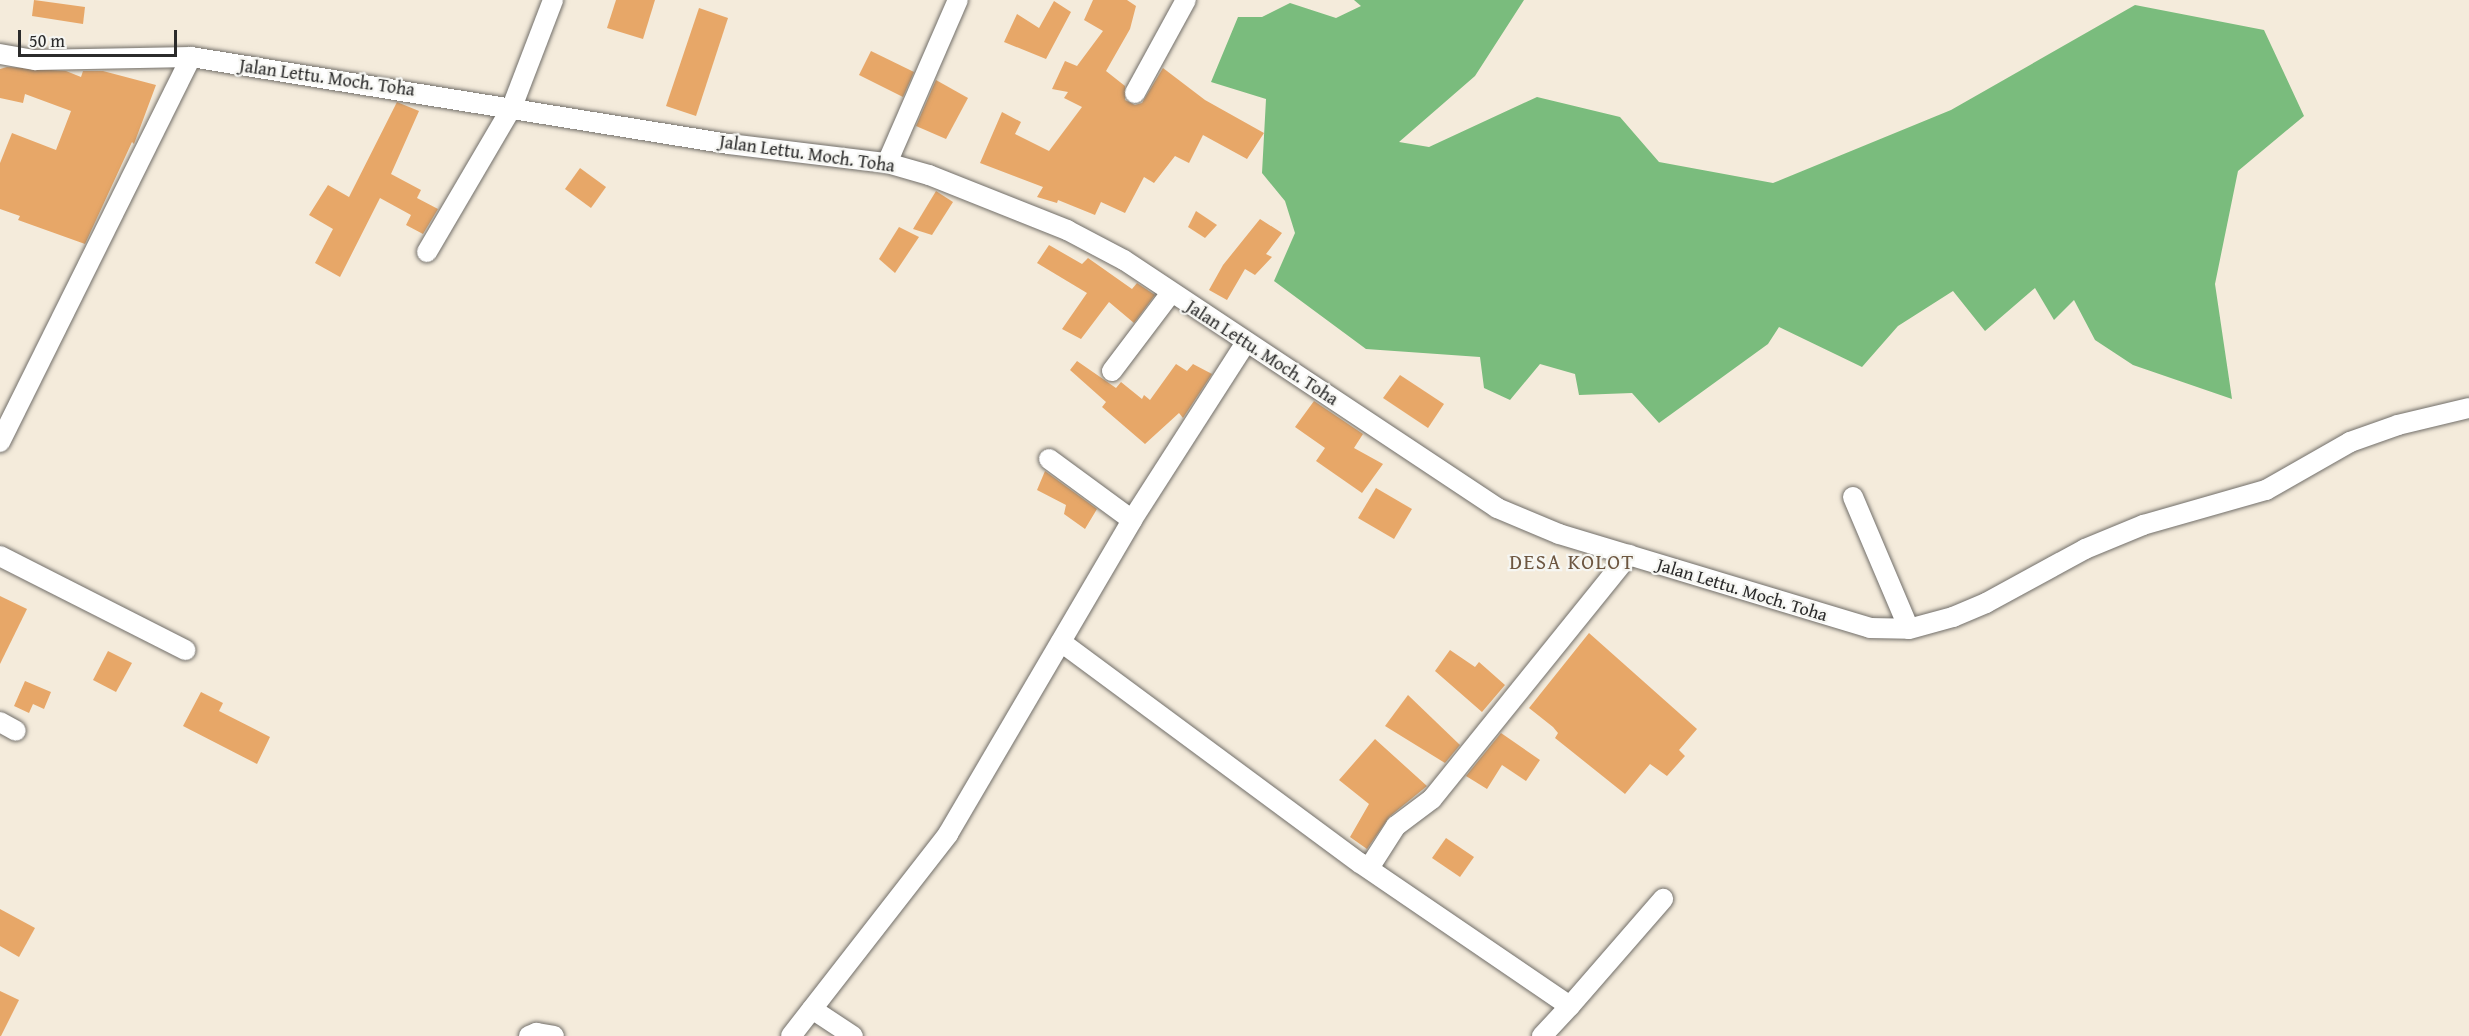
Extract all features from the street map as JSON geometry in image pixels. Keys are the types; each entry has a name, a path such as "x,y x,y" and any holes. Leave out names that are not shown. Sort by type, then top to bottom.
{"street":[{"path":"427,252 512,107 553,0"},
{"path":"887,163 958,0"},
{"path":"1135,93 1186,0"},
{"name":"Jalan Lettu. Moch. Toha","path":"0,54 35,60 191,57 512,107 729,144 887,163 963,187 1067,230 1124,260 1245,344 1497,508 1559,534 1842,622 1909,629 1986,603 2085,549 2143,525 2266,490 2349,442 2398,425 2469,408"},
{"path":"0,442 191,57"},
{"path":"1112,371 1171,292"},
{"path":"791,1036 948,834 1132,520 1245,344"},
{"path":"1049,459 1132,520"},
{"path":"1853,497 1909,629"},
{"path":"1369,868 1396,826 1432,799 1629,555"},
{"path":"0,556 185,650"},
{"path":"1061,642 1369,868 1570,1006"},
{"path":"1542,1036 1664,899"},
{"path":"812,1009 853,1036"},
{"path":"529,1036 536,1033 554,1036"}],"green space":[{"path":"1354,0 1524,0 1475,76 1399,142 1429,147 1537,97 1620,117 1659,162 1773,183 1951,110 2135,5 2264,30 2304,116 2238,171 2215,284 2232,399 2133,365 2095,340 2074,300 2054,320 2035,288 1985,331 1953,291 1898,326 1862,367 1779,327 1768,344 1659,423 1632,393 1579,395 1575,374 1540,364 1510,400 1484,388 1480,357 1366,349 1274,281 1295,233 1285,201 1262,173 1266,99 1211,82 1238,17 1262,17 1290,3 1336,18 1361,6"}],"building":[{"path":"34,0 85,7 83,24 32,16"},
{"path":"616,0 655,0 643,39 607,28"},
{"path":"1093,0 1127,0 1136,6 1130,29 1106,71 1125,86 1125,100 1135,105 1142,103 1163,68 1205,100 1264,133 1247,159 1203,135 1189,163 1175,156 1154,183 1144,177 1125,213 1101,202 1095,215 1058,200 1057,203 1037,197 1043,187 980,163 1002,112 1021,122 1015,134 1049,151 1082,107 1064,98 1068,92 1052,89 1065,61 1077,66 1103,31 1084,20"},
{"path":"1054,1 1071,12 1046,59 1004,42 1017,14 1039,28"},
{"path":"699,8 728,18 696,116 666,106"},
{"path":"871,51 914,72 903,97 859,75"},
{"path":"7,67 66,71 81,77 83,71 103,71 156,85 134,144 132,142 85,244 18,220 20,216 0,209 0,163 12,133 56,150 71,111 25,94 23,103 0,98 0,69"},
{"path":"936,80 968,98 946,139 916,126"},
{"path":"397,102 419,111 391,174 421,190 417,198 438,209 423,234 406,225 411,215 380,198 340,277 315,263 333,229 309,215 328,185 349,197"},
{"path":"580,168 606,187 591,208 565,189"},
{"path":"936,191 953,202 932,235 913,229"},
{"path":"1196,211 1217,225 1205,238 1188,227"},
{"path":"1260,219 1282,233 1266,254 1272,257 1255,275 1245,269 1227,300 1209,290 1223,265"},
{"path":"899,227 919,237 895,273 879,259"},
{"path":"1049,245 1082,264 1088,258 1132,289 1137,283 1155,295 1134,323 1109,302 1081,339 1062,329 1087,293 1037,263"},
{"path":"1077,361 1116,388 1121,382 1142,399 1144,395 1150,400 1176,364 1187,371 1193,364 1212,374 1183,418 1179,413 1145,444 1102,407 1106,402 1070,370"},
{"path":"1400,375 1444,404 1428,428 1383,398"},
{"path":"1314,401 1363,434 1354,448 1383,464 1362,493 1316,461 1325,448 1295,427"},
{"path":"1045,471 1097,509 1085,529 1064,514 1066,505 1037,490"},
{"path":"1376,488 1412,509 1394,539 1358,518"},
{"path":"0,596 27,609 0,664"},
{"path":"1589,633 1697,729 1679,750 1685,756 1667,776 1650,764 1625,794 1555,738 1558,733 1553,727 1529,708"},
{"path":"1450,650 1475,667 1479,662 1505,685 1482,712 1435,671"},
{"path":"108,651 132,663 116,692 93,680"},
{"path":"25,681 51,692 44,709 33,704 29,713 14,706"},
{"path":"201,692 223,703 219,711 270,737 257,764 183,726"},
{"path":"1408,695 1460,745 1445,763 1385,726"},
{"path":"1501,733 1540,760 1526,781 1502,765 1487,789 1466,776"},
{"path":"1375,739 1427,786 1389,817 1367,849 1350,837 1369,804 1339,780"},
{"path":"1446,838 1474,857 1460,877 1432,858"},
{"path":"0,909 35,928 19,957 0,946"},
{"path":"0,991 19,1000 1,1036 0,1036"}],"district":[{"name":"DESA KOLOT","path":"1572,562"}]}
